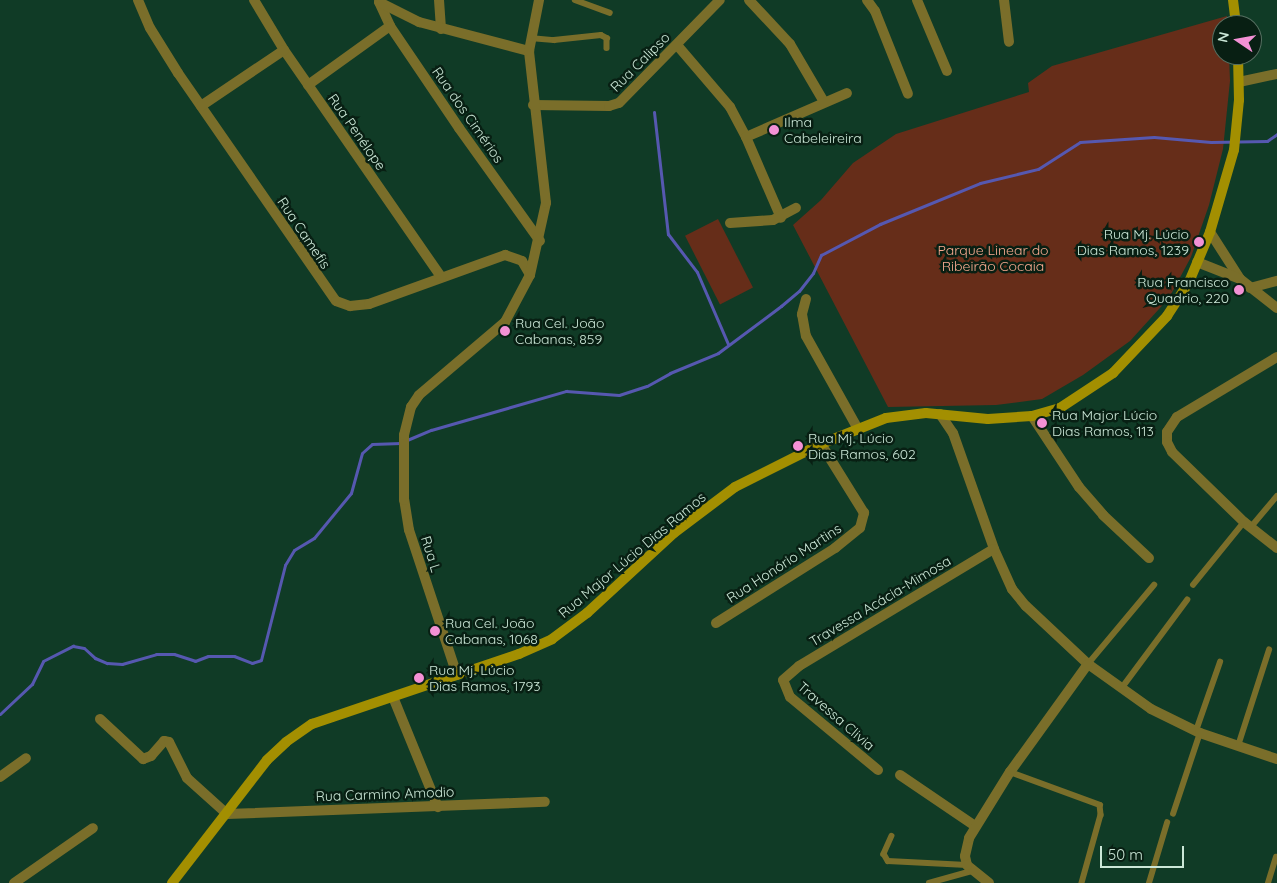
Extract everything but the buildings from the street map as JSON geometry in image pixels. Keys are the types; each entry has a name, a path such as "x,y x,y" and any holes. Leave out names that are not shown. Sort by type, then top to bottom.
{"main road":[{"path":"1233,0 1235,15"},
{"name":"Rua Major Lúcio Dias Ramos","path":"172,883 227,814 266,760 286,742 312,724 457,675 552,639 587,613 674,533 734,487 821,444 886,418 940,414 988,419 1032,416 1060,408 1114,373 1167,316 1198,262 1210,232 1234,150 1239,82 1238,65"}],"street":[{"name":"Rua Camefis","path":"138,0 150,28 201,106 336,301 350,306 369,304 506,255 522,261 530,274"},
{"name":"Rua Penélope","path":"254,0 284,50 441,277"},
{"path":"439,0 441,29"},
{"name":"Rua L","path":"457,675 410,530 404,500 404,435 412,407 419,395 505,322 530,274 540,240 546,203 533,105 529,51 530,38 539,0"},
{"name":"Rua Calipso","path":"533,105 614,106 634,91 720,0"},
{"path":"749,0 790,44 824,102"},
{"path":"867,0 875,11 908,94"},
{"path":"917,0 947,71"},
{"path":"1004,0 1009,42"},
{"path":"377,1 405,18 529,51"},
{"name":"Rua dos Cimérios","path":"377,1 390,26 540,240"},
{"path":"308,85 390,26"},
{"path":"677,45 720,93 746,137 781,218"},
{"path":"201,106 284,50"},
{"path":"1239,82 1277,74"},
{"path":"746,137 847,93"},
{"path":"730,223 758,224 781,218 796,208"},
{"path":"1210,232 1240,279 1277,308"},
{"path":"1198,262 1240,279"},
{"path":"1250,288 1277,281"},
{"path":"806,299 802,314 806,336 858,429"},
{"path":"1277,357 1177,417 1167,432 1167,442 1172,452 1247,525 1277,548"},
{"path":"940,414 953,433 994,549 1012,589 1088,664 1121,689 1198,732 1277,759"},
{"path":"953,433 962,416"},
{"path":"1032,416 1079,487 1149,558"},
{"name":"Rua Honório Martins","path":"716,623 834,548 860,528 864,513 821,444"},
{"name":"Travessa Acácia-Mimosa","path":"783,680 799,666 994,549"},
{"path":"989,883 969,868 966,846 975,826 1010,772 1088,664"},
{"name":"Travessa Clivia","path":"783,680 790,697 878,770"},
{"path":"393,697 438,807"},
{"path":"100,719 143,759 151,756 164,742 169,742 188,778 227,814"},
{"path":"0,777 26,758"},
{"path":"900,775 975,826"},
{"name":"Rua Carmino Amodio","path":"227,814 544,802"},
{"path":"14,883 93,828"}],"lane":[{"path":"575,0 610,13"},
{"path":"530,38 554,40 601,35 607,38 607,48"},
{"path":"1193,585 1247,525 1277,496"},
{"path":"1088,664 1154,585"},
{"path":"1121,689 1187,600"},
{"path":"1238,746 1269,650"},
{"path":"1173,814 1220,662"},
{"path":"1010,772 1094,801 1102,808 1082,883"},
{"path":"1149,883 1167,823"},
{"path":"892,836 884,854 888,861 969,868"},
{"path":"1268,883 1276,858"},
{"path":"929,883 969,868"}],"green space":[{"name":"Parque Linear do Ribeirão Cocaia","path":"1212,20 1212,65 1229,65 1230,81 1223,149 1209,205 1191,257 1169,298 1130,341 1083,375 1042,399 996,405 888,407 793,225 821,200 853,163 896,134 1029,92 1028,83 1052,66"},
{"path":"718,219 753,288 720,304 685,236"}],"waterway":[{"path":"654,112 668,234 697,272 728,344"},
{"path":"407,440 431,430 566,391 619,395 647,386 670,373 718,353 781,306 799,291 813,273 821,255 880,224 980,183 1038,169 1080,142 1154,137 1211,142 1267,141 1277,134"},
{"path":"0,714 32,684 43,661 73,646 84,648 95,658 107,663 122,664 156,654 174,654 195,661 208,656 234,656 252,663 261,660 285,565 294,550 314,538 351,493 362,453 372,444 401,443"}],"place":[{"name":"Ilma Cabeleireira","path":"774,130"},
{"name":"Rua Mj. Lúcio Dias Ramos, 1239","path":"1199,242"},
{"name":"Rua Francisco Quadrio, 220","path":"1239,290"},
{"name":"Rua Cel. João Cabanas, 859","path":"505,331"},
{"name":"Rua Major Lúcio Dias Ramos, 113","path":"1042,423"},
{"name":"Rua Mj. Lúcio Dias Ramos, 602","path":"798,446"},
{"name":"Rua Cel. João Cabanas, 1068","path":"435,631"},
{"name":"Rua Mj. Lúcio Dias Ramos, 1793","path":"419,678"}]}
